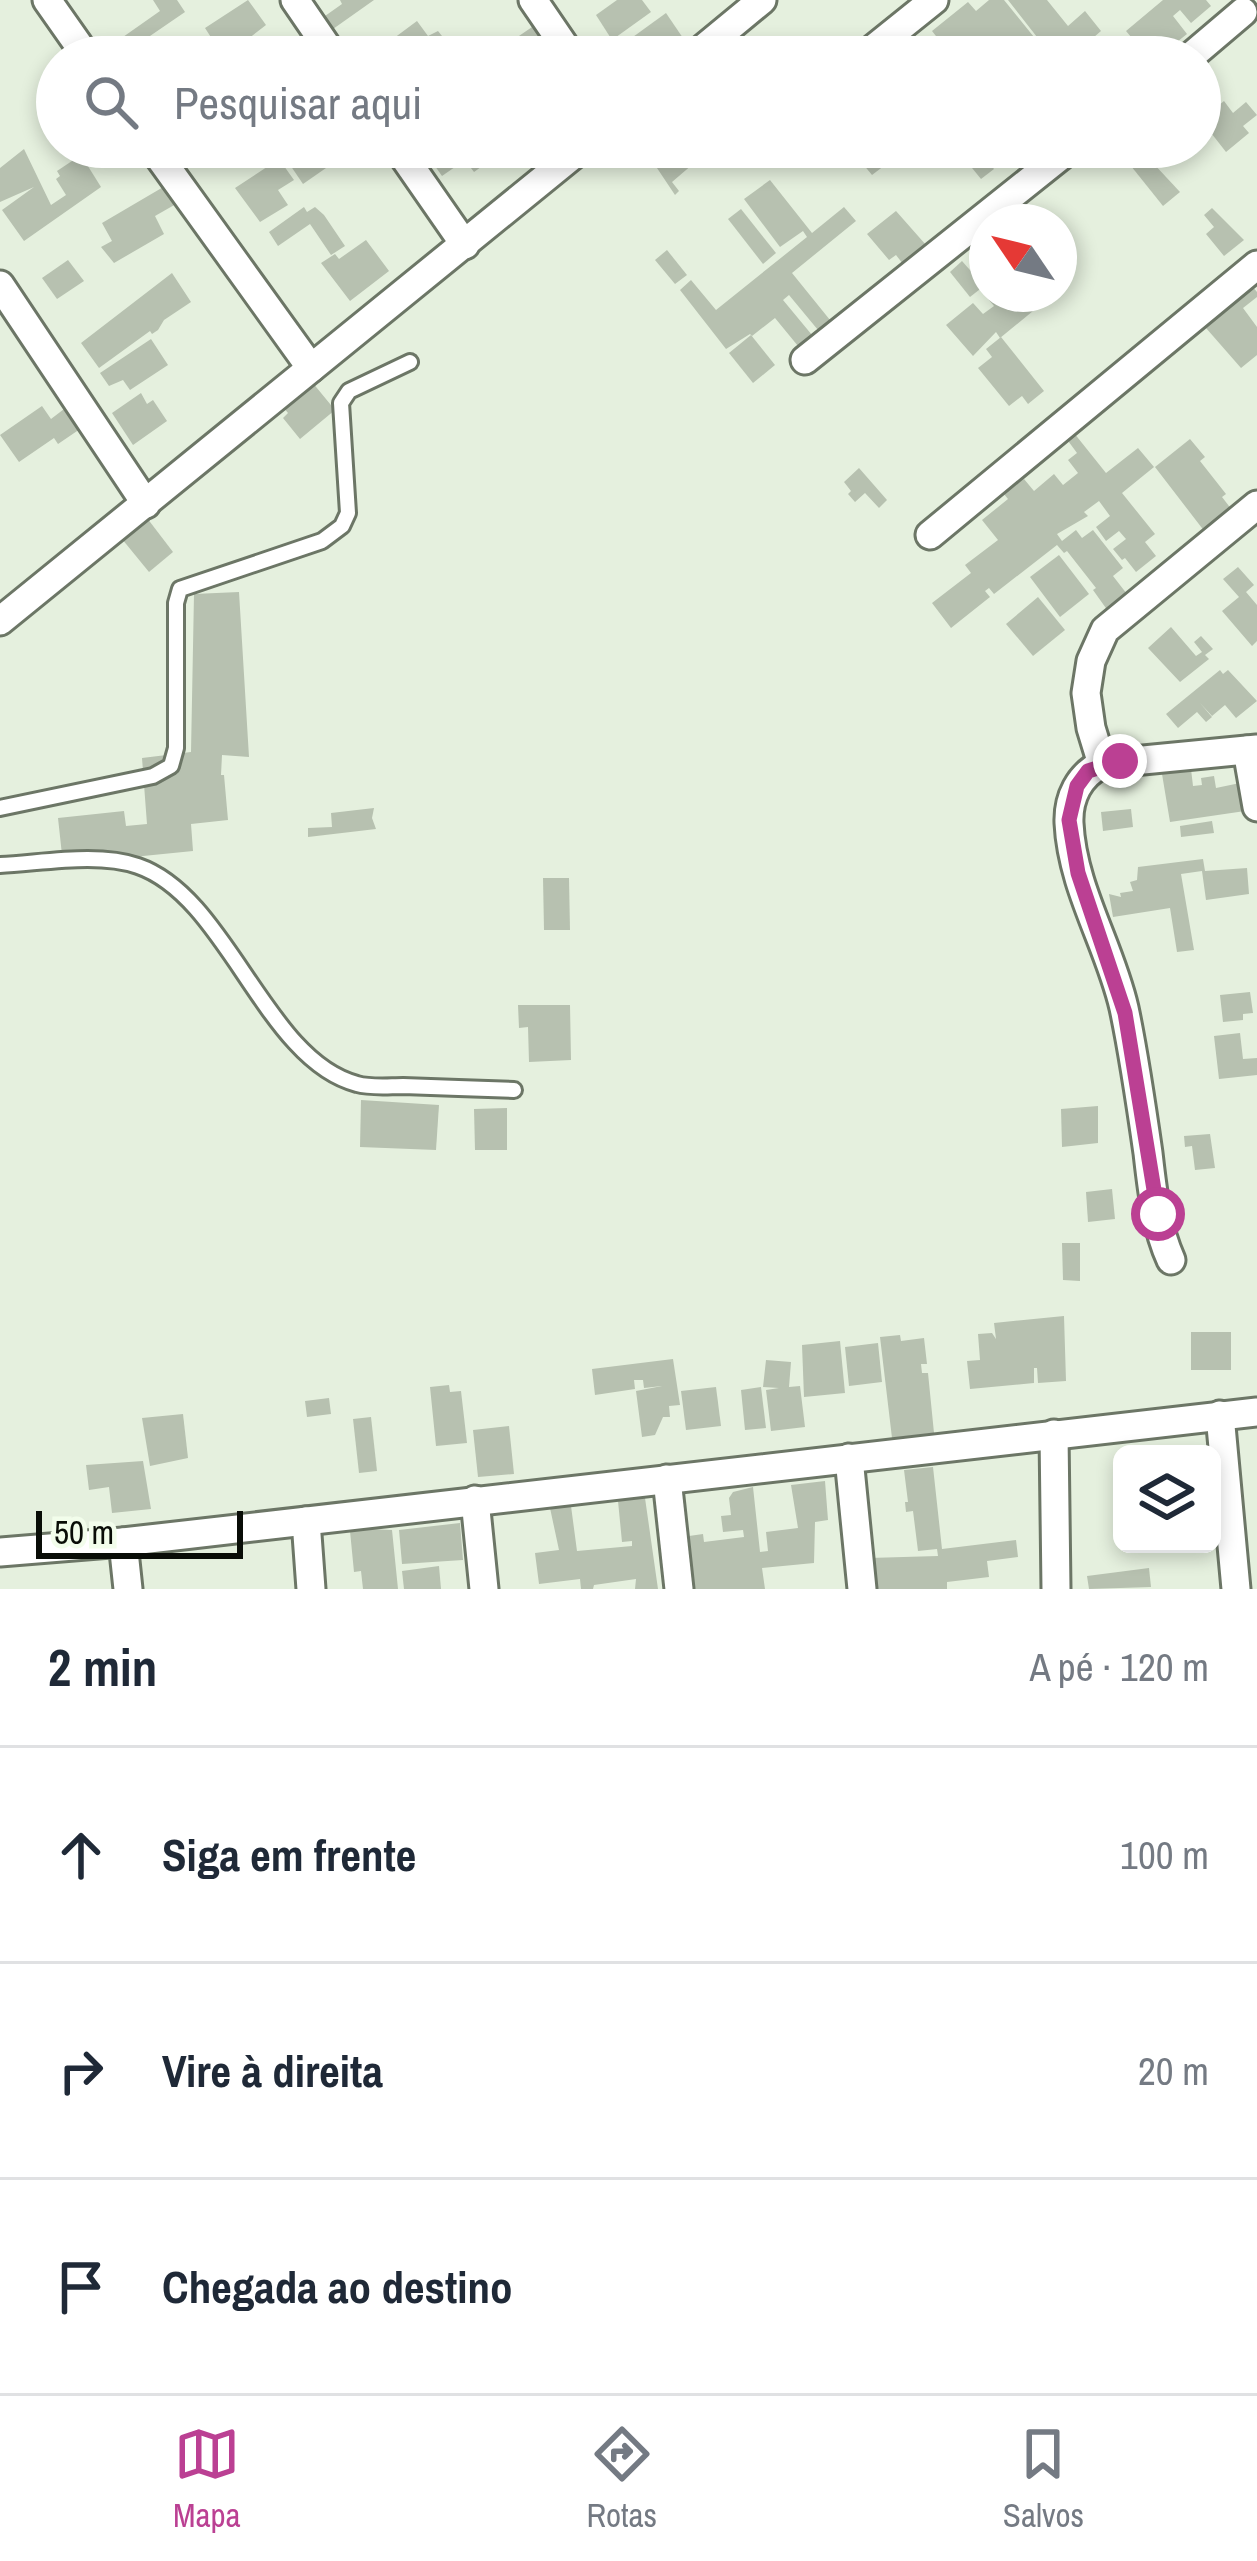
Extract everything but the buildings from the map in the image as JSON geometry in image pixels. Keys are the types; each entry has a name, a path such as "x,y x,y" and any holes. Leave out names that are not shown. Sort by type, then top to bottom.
{"street":[{"path":"47,0 73,36"},
{"path":"295,0 320,36"},
{"path":"533,0 558,36"},
{"path":"719,36 762,0"},
{"path":"889,36 934,0"},
{"path":"1216,36 1245,13"},
{"path":"167,168 311,368"},
{"path":"412,168 465,245"},
{"path":"0,621 558,168"},
{"path":"805,361 1046,168"},
{"path":"930,535 1257,265"},
{"path":"0,285 146,504"},
{"path":"1102,764 1086,693 1091,661 1106,630 1257,505"},
{"path":"1172,1260 1162,1238 1118,984 1078,873 1070,806 1088,771 1102,764 1252,749 1257,807"},
{"path":"0,1552 123,1542 1257,1412"},
{"path":"1220,1415 1236,1589"},
{"path":"1054,1434 1056,1589"},
{"path":"848,1458 862,1589"},
{"path":"667,1479 679,1589"},
{"path":"475,1500 484,1589"},
{"path":"306,1521 311,1589"},
{"path":"123,1542 128,1589"}],"lane":[{"path":"0,808 153,776 171,766 176,748 176,603 180,589 322,541 342,526 348,513 341,403 349,391 410,362"},
{"path":"0,865 106,861 136,865 162,878 193,906 296,1042 357,1084 514,1090"}],"route":[{"path":"1120,761 1088,771 1077,786 1069,820 1078,873 1125,1013 1158,1214"}]}
